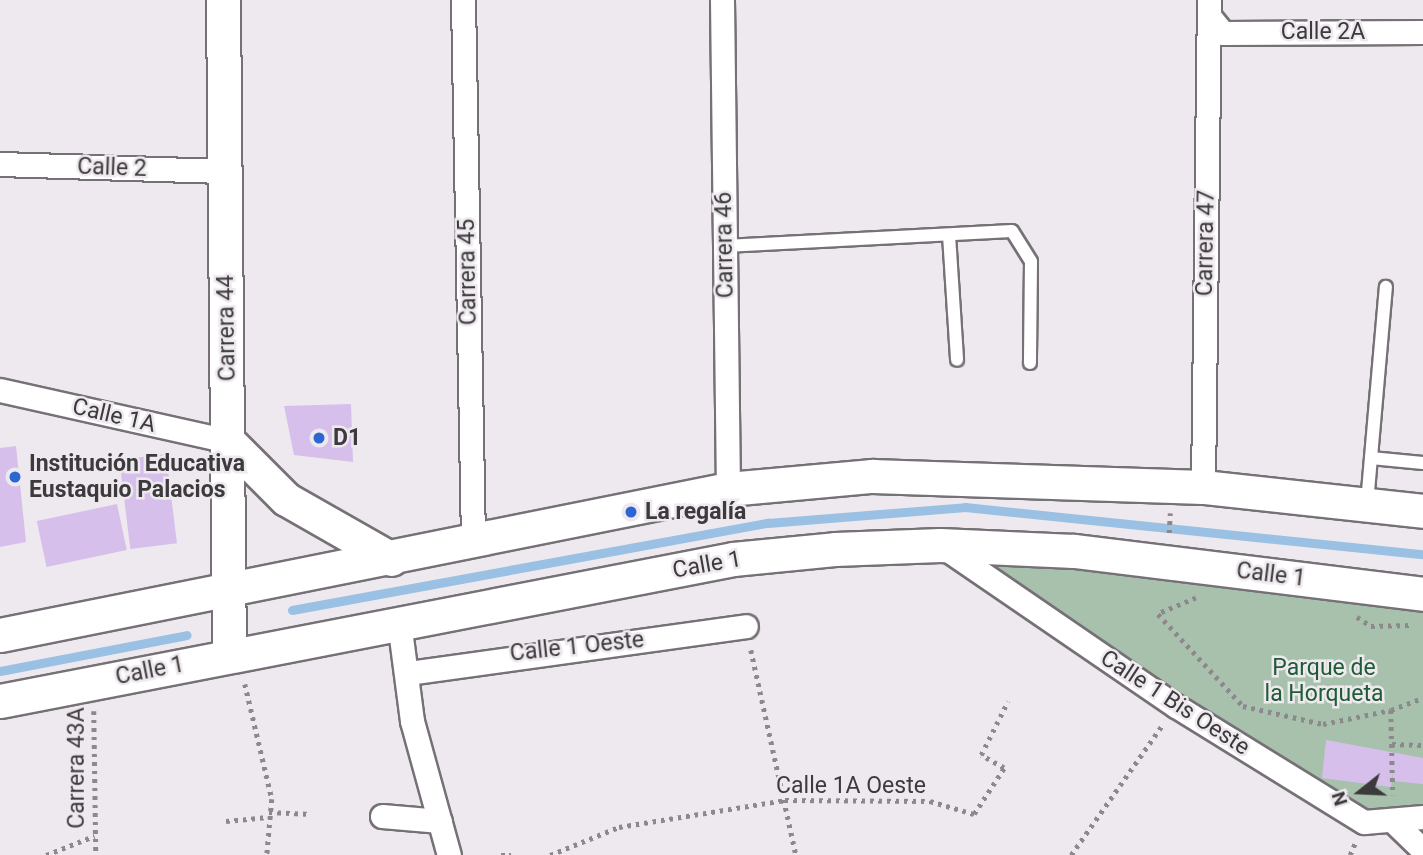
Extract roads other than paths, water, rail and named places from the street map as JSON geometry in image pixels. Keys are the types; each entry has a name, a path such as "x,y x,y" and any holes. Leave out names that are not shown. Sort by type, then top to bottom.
{"main road":[{"name":"Carrera 44","path":"223,0 228,591 236,664"},
{"path":"228,441 286,499 391,559"},
{"path":"0,635 473,543 728,489 872,476 1203,487 1423,511"},
{"name":"Calle 1","path":"0,701 97,682 236,664 399,622 733,559 940,545 1074,551 1423,594"}],"street":[{"name":"Carrera 45","path":"463,0 473,543"},
{"name":"Carrera 46","path":"722,0 728,489"},
{"name":"Calle 2A","path":"1212,25 1423,32"},
{"name":"Carrera 47","path":"1203,487 1212,25"},
{"name":"Calle 2","path":"0,164 225,171"},
{"name":"Calle 1A","path":"0,390 228,441"},
{"name":"Calle 1 Bis Oeste","path":"940,545 1176,706 1364,822 1396,824 1423,817"},
{"path":"399,622 408,673 412,721 449,855"},
{"name":"Calle 1 Oeste","path":"408,673 746,626"},
{"path":"382,816 440,821"},
{"path":"1396,824 1423,850"}],"lane":[{"path":"725,246 1012,231 1025,245 1030,363"},
{"path":"949,235 957,359"},
{"path":"1367,505 1386,287"},
{"path":"1371,458 1423,463"}],"waterway":[{"path":"292,610 768,523 965,507 1423,554"},
{"path":"0,671 187,635"}],"place":[{"name":"D1","path":"319,438"},
{"name":"Institución Educativa Eustaquio Palacios","path":"15,477"},
{"name":"La regalía","path":"631,512"}],"park label":[{"name":"Parque de la Horqueta","path":"1324,681"}]}
